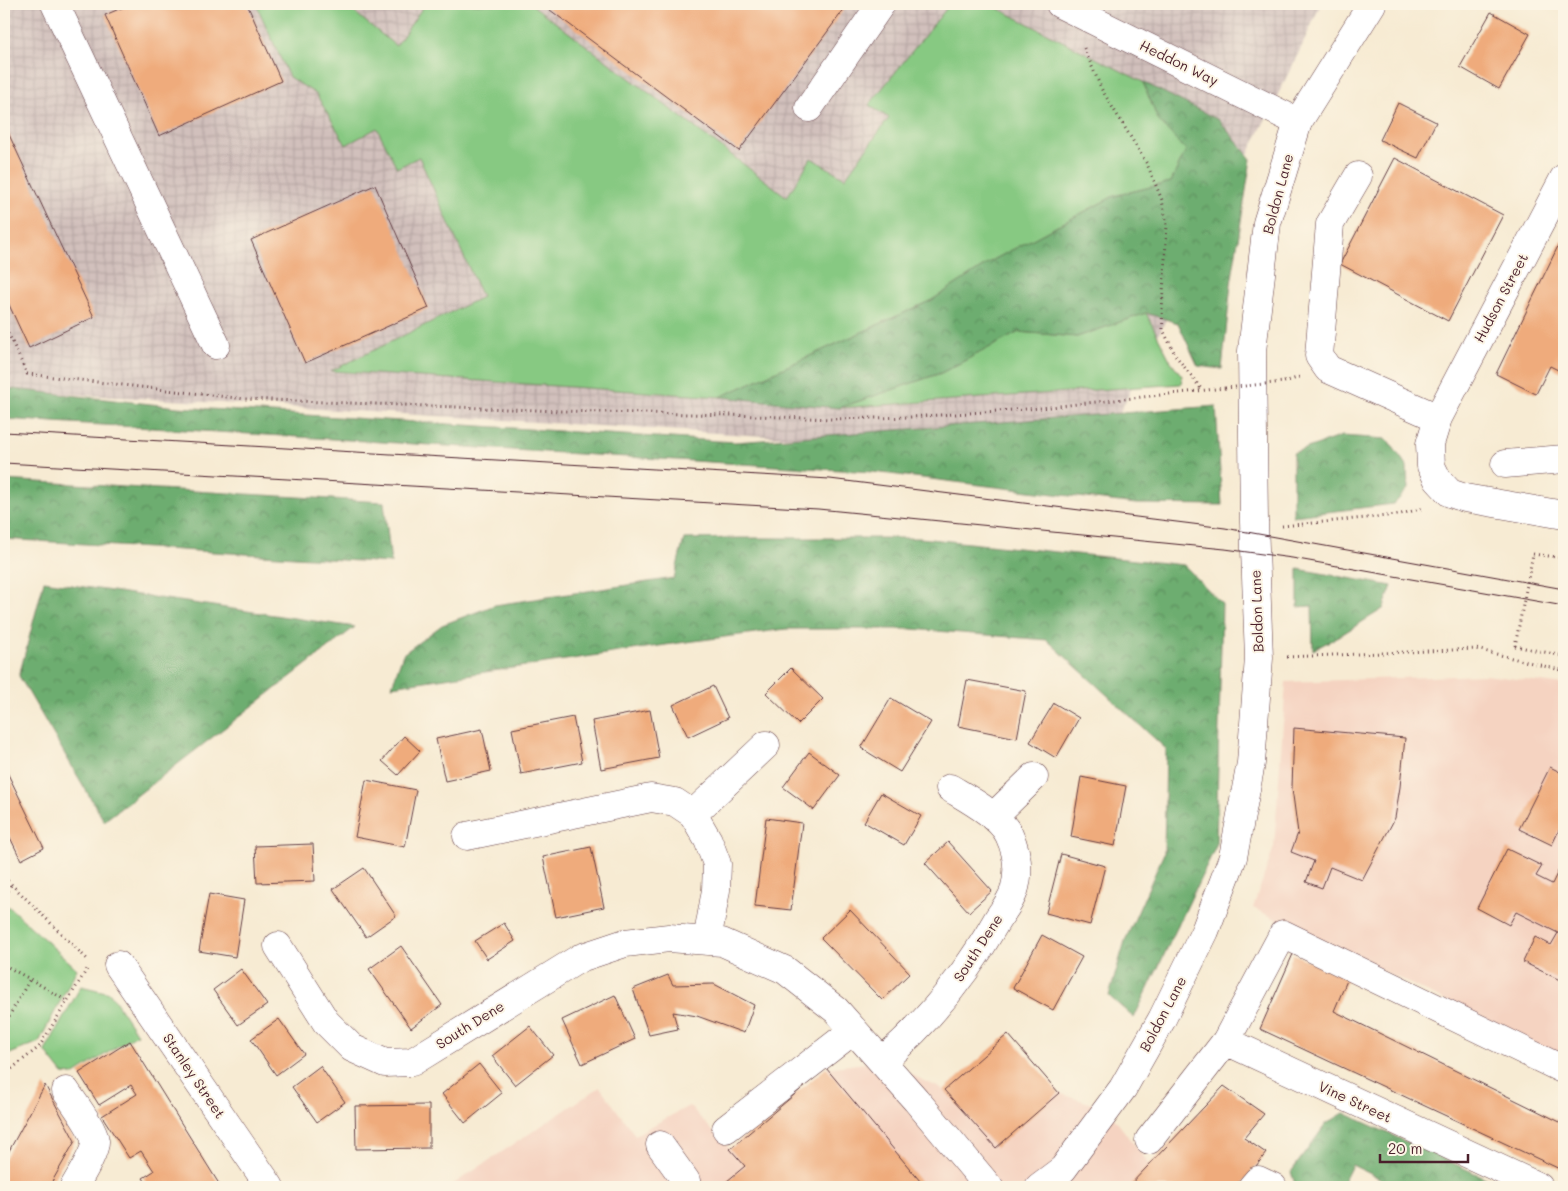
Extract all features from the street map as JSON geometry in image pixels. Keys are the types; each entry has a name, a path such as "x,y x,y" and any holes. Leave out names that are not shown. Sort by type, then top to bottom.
{"street":[{"path":"55,4 216,345"},
{"path":"809,108 881,4"},
{"name":"Boldon Lane","path":"1039,1187 1062,1170 1123,1088 1162,1019 1205,931 1233,857 1251,763 1259,658 1254,522 1252,351 1267,222 1298,122 1372,4"},
{"name":"Heddon Way","path":"1063,5 1298,122"},
{"path":"1358,176 1330,224 1319,356 1328,369 1438,418"},
{"name":"Hudson Street","path":"1465,498 1450,492 1438,480 1431,466 1430,444 1438,418 1561,197"},
{"path":"1505,464 1564,459"},
{"path":"1465,498 1564,515"},
{"path":"693,814 766,744"},
{"path":"993,817 1034,777"},
{"name":"South Dene","path":"882,1061 910,1037 937,1008 983,946 1014,890 1018,863 1008,834 989,812 950,788"},
{"path":"466,836 651,798 675,802 693,814 708,840 717,864 716,890 707,941"},
{"path":"1149,1140 1226,1041 1283,934 1564,1070"},
{"name":"South Dene","path":"278,946 326,1022 352,1048 385,1063 412,1062 580,958 625,943 669,938 722,942 785,970 836,1010 970,1162 989,1187"},
{"name":"Stanley Street","path":"118,965 270,1187"},
{"path":"726,1130 854,1030"},
{"name":"Vine Street","path":"1226,1041 1539,1187"},
{"path":"66,1091 90,1127 95,1142 89,1159 74,1187"},
{"path":"660,1145 686,1181 687,1187"}],"path":[{"path":"1063,5 1102,90 1147,164 1162,200 1167,224 1162,310 1163,330 1176,356 1202,390"},
{"path":"4,324 28,374 245,399 833,420 1041,408 1284,382"},
{"path":"1254,522 1286,526 1397,515 1465,498"},
{"path":"1564,558 1533,554 1515,646 1564,656"},
{"path":"1259,658 1476,649 1564,671"},
{"path":"4,878 91,962 39,1047 4,1075"},
{"path":"4,900 11,885"},
{"path":"4,965 30,978 67,1001"},
{"path":"4,1025 30,978"}],"shaded area":[{"path":"4,4 1321,4 1300,50 1098,456 4,390"},
{"path":"1486,675 1564,685 1564,1058 1253,908 1274,847 1286,682"},
{"path":"1008,1034 1059,1093 1107,1109 1167,1187 449,1187 600,1087 635,1135 689,1106 730,1149 826,1068 882,1061 944,1090"}],"green space":[{"path":"256,4 344,4 396,46 425,4 531,4 787,197 811,158 845,178 889,118 869,105 950,4 989,4 1143,82 1158,120 1186,150 1171,182 1114,196 995,259 932,300 720,397 331,371 482,297 419,157 397,168 377,128 346,145 316,94 289,77"},
{"path":"1143,82 1219,120 1251,159 1231,284 1222,369 1198,366 1178,323 1146,313 1077,337 1019,332 941,373 839,408 720,397 932,300 995,259 1114,196 1171,182 1186,150 1158,120"},
{"path":"1146,313 1170,360 1182,376 1181,384 839,408 941,373 1019,332 1077,337"},
{"path":"4,388 178,407 735,442 1216,406 1222,505 1136,504 873,472 4,419"},
{"path":"1342,436 1387,439 1407,466 1408,489 1394,504 1293,516 1293,453"},
{"path":"4,480 384,502 391,563 4,539"},
{"path":"920,538 1184,565 1222,604 1216,846 1134,1018 1109,996 1125,941 1164,853 1166,749 1047,640 912,629 786,629 392,686 403,654 442,625 495,605 674,578 684,539"},
{"path":"1298,569 1392,586 1383,609 1313,650 1312,606 1298,607"},
{"path":"44,581 355,627 104,821 19,676"},
{"path":"8,906 77,969 39,1042 4,1058 4,915"},
{"path":"81,986 110,993 137,1034 73,1075 63,1074 45,1051"},
{"path":"1344,1113 1505,1187 1398,1187 1352,1165 1341,1187 1296,1187 1291,1172 1326,1124"}],"building":[{"path":"131,4 247,4 281,81 159,136 105,15"},
{"path":"542,4 848,4 739,151"},
{"path":"1491,12 1530,34 1499,89 1460,67"},
{"path":"1398,103 1436,122 1418,158 1380,140"},
{"path":"4,124 94,317 29,348 4,294"},
{"path":"1395,158 1503,215 1448,321 1340,264"},
{"path":"375,185 429,308 305,363 251,240"},
{"path":"1561,240 1564,242 1564,373 1550,366 1536,394 1496,374"},
{"path":"791,668 823,699 798,724 766,693"},
{"path":"967,680 1026,691 1017,738 958,726"},
{"path":"713,686 728,718 688,737 673,705"},
{"path":"891,698 931,722 900,772 861,748"},
{"path":"1054,703 1079,718 1056,758 1030,742"},
{"path":"650,710 659,758 601,769 592,721"},
{"path":"573,717 582,762 521,774 512,729"},
{"path":"1294,728 1405,738 1395,818 1362,880 1330,867 1322,888 1306,882 1314,861 1291,852 1298,833 1292,788"},
{"path":"482,729 491,771 445,781 436,739"},
{"path":"404,736 420,751 398,775 382,761"},
{"path":"809,752 840,775 814,810 783,787"},
{"path":"4,766 44,848 21,860 4,825"},
{"path":"1550,767 1564,774 1564,833 1559,830 1552,845 1519,829"},
{"path":"1081,777 1126,786 1115,846 1071,837"},
{"path":"366,780 416,790 405,847 355,837"},
{"path":"881,793 921,816 904,845 864,822"},
{"path":"766,818 802,823 791,910 755,906"},
{"path":"948,842 992,891 969,912 925,863"},
{"path":"313,844 315,881 257,883 255,846"},
{"path":"591,847 604,907 556,917 543,857"},
{"path":"1507,849 1542,866 1536,876 1552,884 1564,859 1564,982 1523,962 1535,937 1551,945 1558,933 1516,912 1509,925 1477,908"},
{"path":"1061,854 1105,866 1090,925 1046,913"},
{"path":"364,868 396,916 366,937 333,889"},
{"path":"209,894 244,900 235,957 199,951"},
{"path":"850,910 910,973 882,1000 821,938"},
{"path":"504,923 515,941 487,959 475,941"},
{"path":"1042,935 1082,957 1053,1010 1013,988"},
{"path":"401,946 442,1005 411,1028 369,969"},
{"path":"1293,954 1348,978 1334,1011 1564,1124 1564,1171 1260,1029"},
{"path":"241,969 267,1005 238,1025 213,990"},
{"path":"668,975 673,985 714,984 754,1005 744,1033 697,1016 673,1012 678,1029 649,1035 633,989"},
{"path":"615,995 635,1039 582,1064 562,1020"},
{"path":"279,1019 304,1054 276,1075 251,1039"},
{"path":"530,1026 553,1055 515,1085 492,1056"},
{"path":"1008,1034 1059,1093 996,1148 944,1090"},
{"path":"130,1041 221,1187 149,1187 143,1178 154,1171 141,1151 129,1158 102,1116 137,1094 131,1085 99,1105 79,1073"},
{"path":"479,1064 502,1093 465,1123 442,1094"},
{"path":"320,1066 345,1102 317,1122 292,1087"},
{"path":"826,1068 925,1187 720,1187 745,1166 730,1149"},
{"path":"45,1085 75,1141 49,1187 4,1187 4,1160"},
{"path":"1224,1086 1264,1114 1244,1138 1266,1153 1240,1187 1128,1187"},
{"path":"429,1105 429,1148 356,1149 355,1106"}],"tram line":[{"path":"4,432 830,479 1225,528 1564,589"},
{"path":"4,463 818,509 1225,549 1292,558 1564,606"}]}
